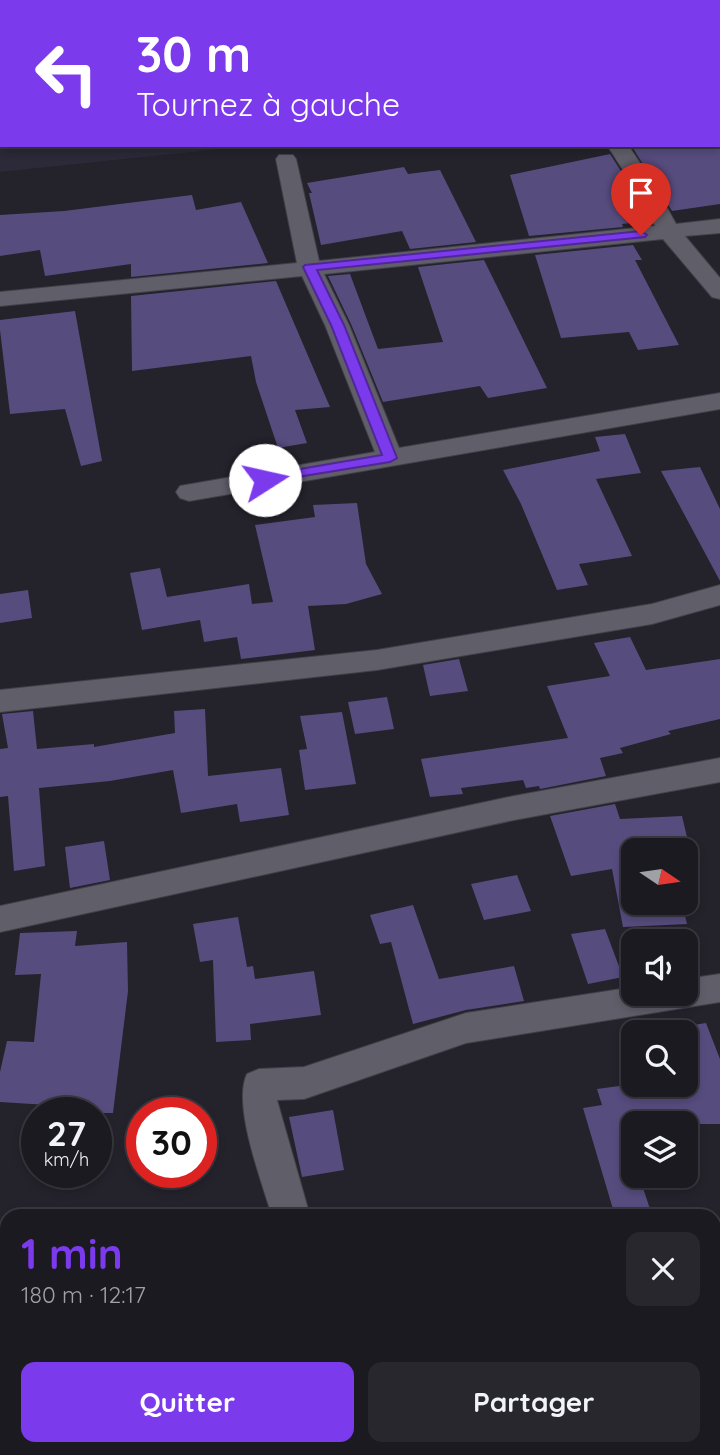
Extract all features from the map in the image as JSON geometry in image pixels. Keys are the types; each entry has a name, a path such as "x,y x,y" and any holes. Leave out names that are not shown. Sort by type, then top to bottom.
{"street":[{"path":"618,147 643,184 669,232 720,292"},
{"path":"286,159 309,267 337,325 390,458"},
{"path":"0,299 175,284 309,267 720,226"},
{"path":"189,492 720,401"},
{"path":"0,701 377,660 652,614 720,596"},
{"path":"0,919 501,811 720,770"},
{"path":"698,991 720,988"},
{"path":"288,1209 260,1106 259,1084 304,1083 466,1028 621,1003"}],"shaded area":[{"path":"0,147 239,147 0,172"}],"building":[{"path":"632,147 720,147 720,204 672,211"},
{"path":"610,154 630,185 648,221 622,224 623,227 529,236 510,175"},
{"path":"404,167 408,174 440,170 476,242 410,249 402,231 321,245 309,193 312,193 307,183"},
{"path":"192,195 196,210 241,202 268,263 131,277 131,264 45,276 40,250 0,256 0,215 64,211"},
{"path":"633,245 642,260 635,260 679,345 638,350 629,332 561,338 535,255"},
{"path":"484,260 547,388 488,398 480,386 383,402 328,276 350,274 378,349 443,342 418,267"},
{"path":"276,281 330,407 295,410 307,443 278,448 256,382 251,356 132,371 131,296"},
{"path":"75,311 102,461 81,466 65,409 10,414 0,330 0,320"},
{"path":"625,434 641,473 596,479 632,556 579,564 588,585 557,590 521,504 503,470 600,451 595,437"},
{"path":"700,467 720,509 720,581 661,471"},
{"path":"357,503 366,564 382,594 346,604 308,606 315,650 241,659 237,637 204,642 200,620 142,630 130,573 160,568 167,597 249,584 252,604 273,602 255,525 315,517 313,505"},
{"path":"28,590 32,618 0,623 0,594"},
{"path":"630,637 646,670 720,659 720,719 668,731 671,734 620,748 623,753 600,758 606,776 540,789 539,786 526,788 523,780 461,788 463,794 430,797 421,759 568,738 547,686 610,676 594,643"},
{"path":"459,659 468,691 430,696 423,665"},
{"path":"387,697 394,729 355,734 348,702"},
{"path":"205,709 208,776 281,768 289,815 240,822 237,804 181,813 173,770 110,781 39,788 45,866 14,871 8,796 0,797 0,749 8,748 2,714 33,711 37,749 94,744 94,747 175,733 174,711"},
{"path":"342,712 356,784 305,790 299,750 307,749 300,716"},
{"path":"615,804 620,819 682,816 687,838 621,838 621,915 685,915 687,924 623,927 612,869 571,876 550,816"},
{"path":"104,841 110,880 70,888 65,847"},
{"path":"517,875 531,911 484,920 471,884"},
{"path":"413,905 439,979 514,966 524,1001 466,1010 413,1024 391,942 380,944 370,915"},
{"path":"238,917 247,967 253,966 255,979 314,971 321,1015 250,1024 251,1040 216,1042 213,960 200,962 193,924"},
{"path":"605,929 621,977 588,984 571,934"},
{"path":"77,931 75,946 127,942 128,991 113,1113 112,1097 21,1097 21,1103 0,1102 0,1072 7,1041 34,1042 41,974 15,975 20,933"},
{"path":"706,1023 720,1059 720,1124 698,1124 698,1111 621,1111 621,1188 643,1188 650,1209 613,1209 583,1108 602,1105 597,1089 621,1086 621,1097 698,1097 698,1024"},
{"path":"333,1110 344,1170 302,1177 289,1117"}],"route":[{"path":"265,480 390,458 337,325 309,267 641,235"}]}
